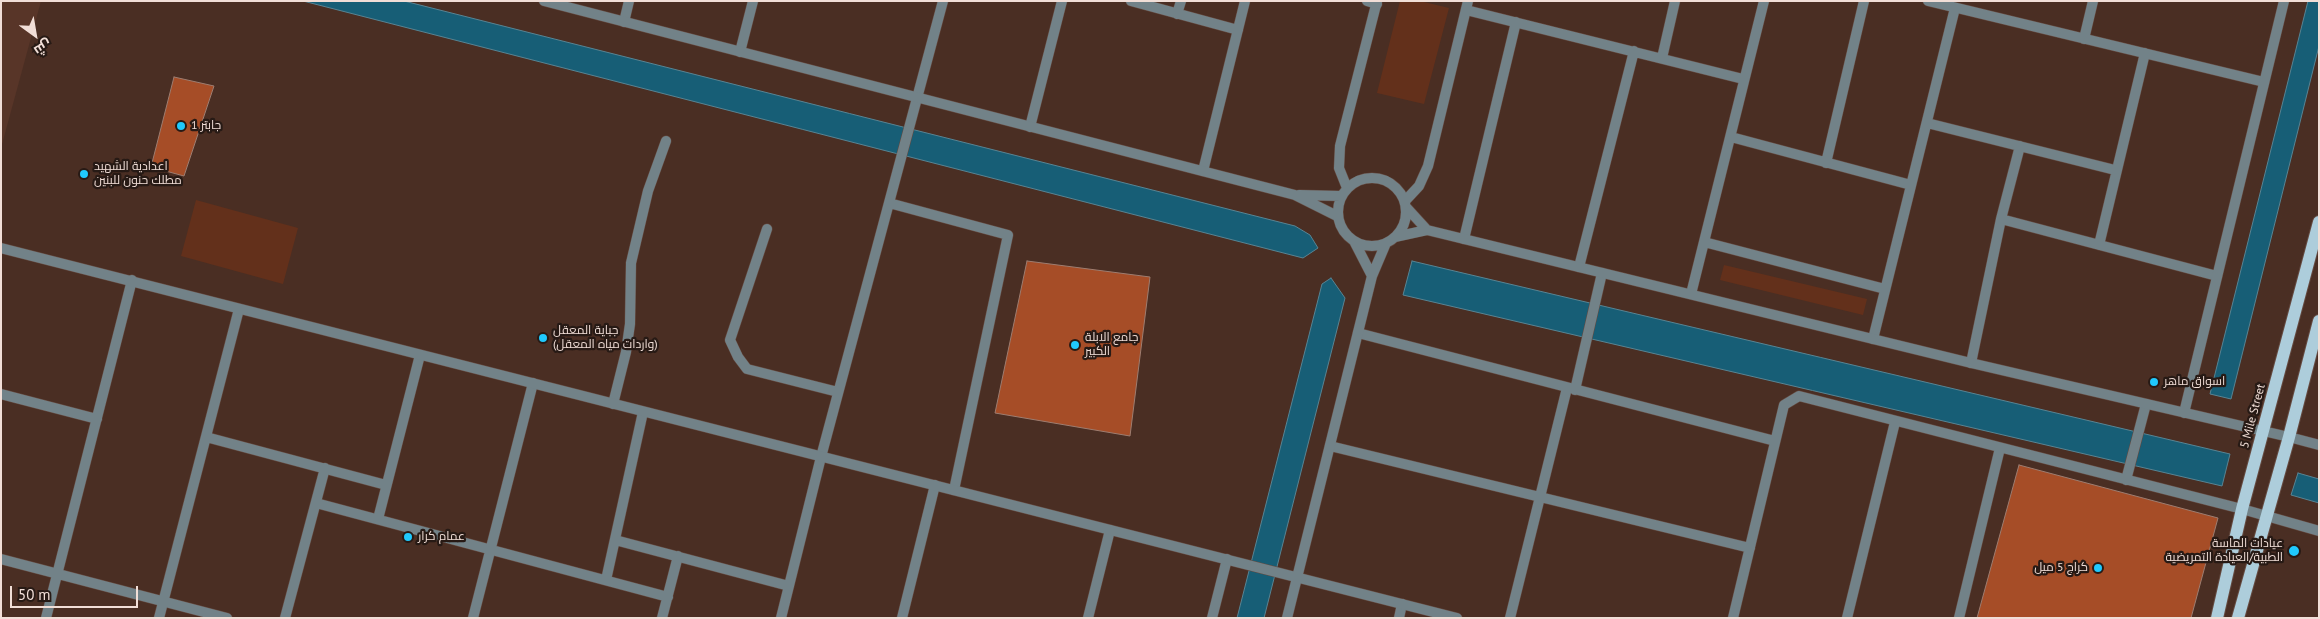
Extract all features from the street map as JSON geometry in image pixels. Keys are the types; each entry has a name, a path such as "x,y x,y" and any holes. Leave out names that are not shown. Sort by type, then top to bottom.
{"main road":[{"name":"5 Mile Street","path":"2216,618 2242,509 2319,222"},
{"path":"2238,618 2265,516 2317,337 2319,321"}],"street":[{"path":"544,1 1295,195 1337,216"},
{"path":"624,22 629,1"},
{"path":"740,52 753,1"},
{"path":"781,618 838,392 943,1"},
{"path":"1030,127 1062,1"},
{"path":"1131,1 1238,30"},
{"path":"1177,14 1181,1"},
{"path":"1203,171 1245,1"},
{"path":"1662,58 1675,1"},
{"path":"1691,294 1731,137 1743,79 1764,1"},
{"path":"1826,162 1864,1"},
{"path":"1928,1 2264,82"},
{"path":"2084,38 2093,1"},
{"path":"2184,413 2284,1"},
{"path":"1372,276 1354,241 1342,230 1337,216 1344,192 1338,168 1340,146 1373,2"},
{"path":"1395,237 1404,223 1405,204 1418,186 1428,166 1467,5 1516,22 1743,79"},
{"path":"1872,339 1955,8"},
{"path":"1464,239 1516,22"},
{"path":"1579,267 1634,51"},
{"path":"2099,245 2115,170 2145,53"},
{"path":"1927,123 2115,170"},
{"path":"1731,137 1911,186"},
{"path":"613,404 626,352 630,324 631,263 648,191 666,141"},
{"path":"1971,363 2000,219 2020,146"},
{"path":"1295,195 1344,192 1364,178 1374,177 1393,185 1405,204 1427,230"},
{"path":"889,203 1008,236 954,490"},
{"path":"2000,219 2217,276"},
{"path":"766,229 730,340 747,370 838,392"},
{"path":"1354,241 1370,246 1386,243 1395,237 1427,230 1971,363 2319,445"},
{"path":"1704,242 1885,289"},
{"path":"1287,618 1372,276 1386,243"},
{"path":"1,248 1457,618"},
{"path":"1510,618 1540,498 1602,273"},
{"path":"46,618 132,280"},
{"path":"159,618 240,309"},
{"path":"1358,333 1776,441"},
{"path":"378,519 420,355"},
{"path":"474,618 532,384"},
{"path":"1,394 97,419"},
{"path":"1733,618 1784,405 1798,396 2242,509 2319,531"},
{"path":"2126,480 2146,404"},
{"path":"606,580 644,412"},
{"path":"1846,618 1895,422"},
{"path":"206,437 386,485"},
{"path":"1330,446 1750,548"},
{"path":"1958,618 2000,448"},
{"path":"285,618 325,468"},
{"path":"902,618 935,485"},
{"path":"316,503 668,596"},
{"path":"1088,618 1110,530"},
{"path":"615,540 789,586"},
{"path":"662,618 678,556"},
{"path":"1,559 227,618"},
{"path":"1212,618 1227,560"},
{"path":"1399,618 1402,604"}],"shaded area":[{"path":"1,1 41,1 1,148"},
{"path":"1400,1 1420,1 1449,8 1424,104 1377,93"},
{"path":"196,200 298,228 283,284 181,256"},
{"path":"1724,265 1867,299 1863,315 1720,280"}],"water":[{"path":"303,1 404,1 1295,226 1310,235 1318,248 1303,258"},
{"path":"2308,1 2319,1 2319,46 2231,399 2210,394"},
{"path":"1412,261 2230,454 2222,486 1403,295"},
{"path":"1331,278 1345,298 1264,618 1237,618 1322,284"},
{"path":"2298,473 2319,479 2319,503 2291,495"}],"building":[{"name":"جابتر 1","path":"174,77 214,86 184,176 151,167"},
{"name":"جامع الابلة الكبير","path":"1027,261 1150,277 1130,436 995,413"},
{"name":"كراج 5 ميل","path":"2019,465 2218,518 2191,618 1977,618"}],"place":[{"name":"جابتر 1","path":"181,126"},
{"name":"اعدادية الشهيد مطلك حنون للبنين","path":"84,174"},
{"name":"جباية المعقل (واردات مياه المعقل)","path":"543,338"},
{"name":"جامع الابلة الكبير","path":"1075,345"},
{"name":"اسواق ماهر","path":"2154,382"},
{"name":"عمام كرار","path":"408,537"},
{"name":"عيادات الماسة الطبية/العيادة التمريضية","path":"2294,551"},
{"name":"كراج 5 ميل","path":"2098,568"}]}
